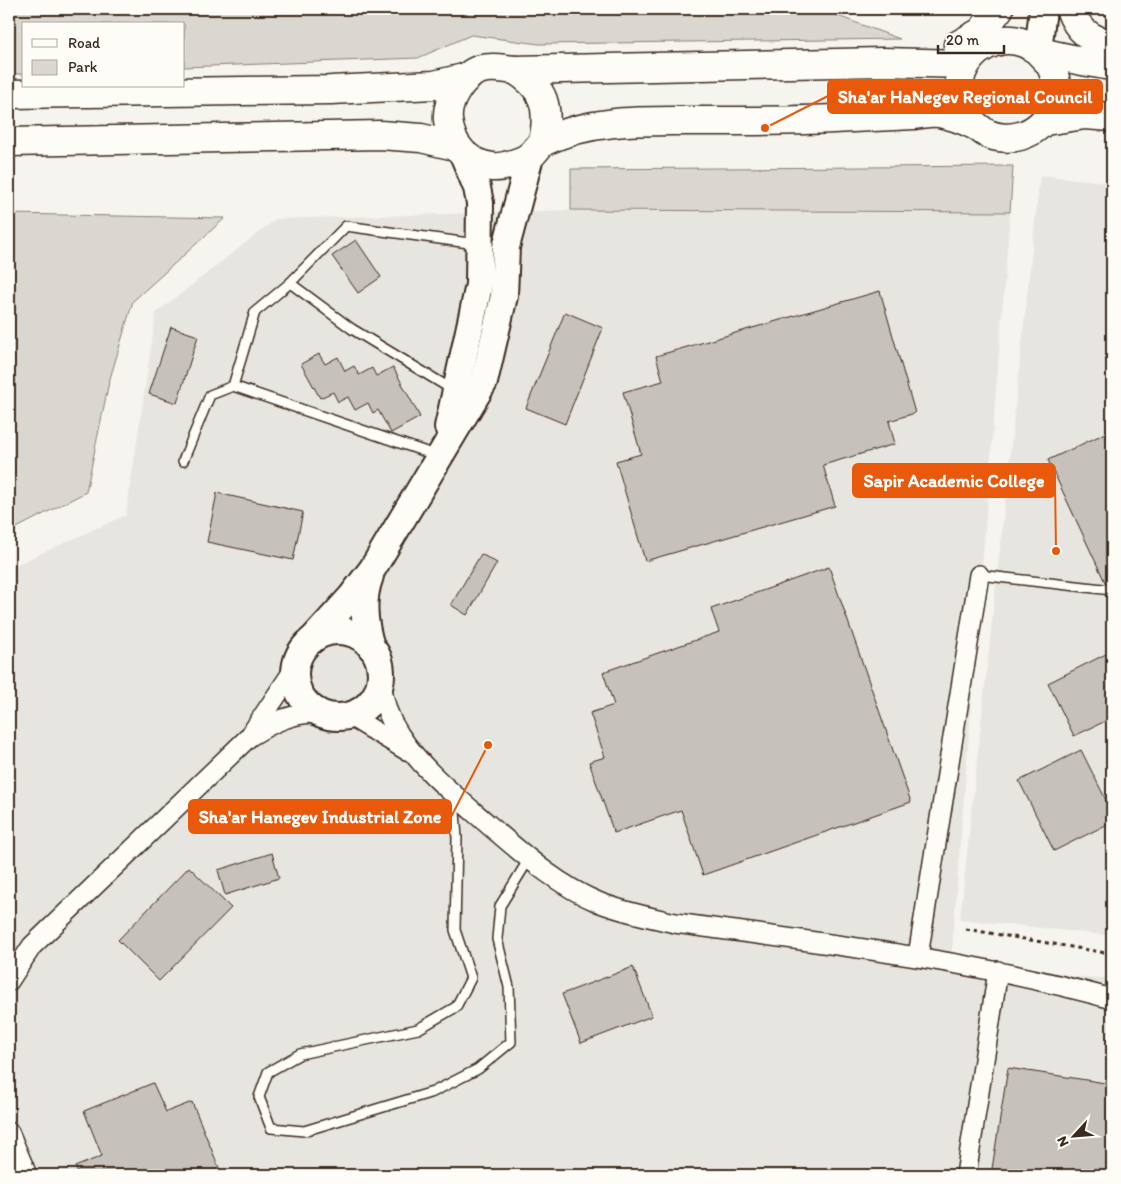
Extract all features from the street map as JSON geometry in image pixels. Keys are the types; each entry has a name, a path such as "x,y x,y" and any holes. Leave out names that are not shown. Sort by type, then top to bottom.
{"main road":[{"path":"882,62 960,45 981,32 1001,9"},
{"path":"1070,9 1075,23 1094,40 1112,46"},
{"path":"1038,51 1048,62 1055,77 1056,93 1053,108 1045,121 1026,134 1018,137 1003,138 988,134 975,125 965,113 960,97 959,80 965,64 976,52 990,43 1007,40 1023,43 1038,51 1083,62 1112,66"},
{"path":"459,150 450,133 448,118 450,102 457,88 480,69 515,70 882,62 965,64"},
{"path":"515,70 536,86 543,98 547,112 546,126 536,149"},
{"path":"9,94 331,90 434,85 468,77"},
{"path":"9,142 380,135 420,138 459,150 476,162 492,167 509,166 567,132 609,123 829,120 938,113 975,125"},
{"path":"1045,121 1085,115 1112,116"}],"street":[{"path":"990,43 1001,9"},
{"path":"1038,51 1044,9"},
{"path":"493,246 536,149"},
{"path":"249,737 296,664 302,651 351,597 373,568 440,456 465,396 484,382 504,296 477,188 459,150"},
{"path":"371,647 364,617 367,584 373,568"},
{"path":"918,956 979,575"},
{"path":"312,640 325,633 340,631 362,639 371,647 378,657 381,669 382,696 388,715 399,735 414,754 454,795 529,858 569,887 599,902 639,915 675,923 918,956 1112,998"},
{"path":"296,664 296,679 300,694 309,705 321,713"},
{"path":"9,981 32,946 249,737 263,728 290,716 305,713 321,713 335,717 350,716 361,711 370,703 377,693 381,681"},
{"path":"350,716 414,754"},
{"path":"966,1175 998,972"},
{"path":"9,1132 27,1175"}],"lane":[{"path":"233,386 255,312 290,283 346,226 493,246"},
{"path":"290,283 352,329 465,396"},
{"path":"183,461 210,395 233,386 440,456"},
{"path":"979,575 1112,590"},
{"path":"454,795 457,838 455,930 471,978 456,1007 418,1029 300,1054 268,1072 259,1097 271,1128 304,1131 433,1092 478,1069 511,1042 509,987 498,939 500,906 529,858"}],"path":[{"path":"966,928 1112,954"}],"shaded area":[{"path":"1040,175 1112,183 1112,936 960,919"},
{"path":"571,210 1010,212 950,974 1112,978 1112,1175 9,1175 9,568 126,515 156,313 276,219"}],"green space":[{"path":"9,9 819,9 900,39 539,44 471,35 418,58 185,67 185,22 22,22 22,74 9,74"},
{"path":"1013,166 1010,212 571,210 571,169"},
{"path":"9,214 225,218 133,301 109,382 86,492 9,532"}],"building":[{"path":"356,240 381,277 358,293 332,256"},
{"path":"880,291 915,413 889,421 895,444 823,465 835,506 645,561 616,461 641,454 623,392 663,381 656,356"},
{"path":"565,312 603,328 565,424 526,408"},
{"path":"171,327 198,336 177,403 149,394"},
{"path":"319,354 325,364 338,357 345,371 354,366 359,375 372,368 376,376 393,367 420,417 391,433 378,410 373,413 368,403 355,410 348,397 338,402 333,392 320,398 301,364"},
{"path":"1112,430 1112,579 1105,582 1048,460"},
{"path":"217,493 303,512 293,560 207,542"},
{"path":"481,554 497,563 467,615 451,605"},
{"path":"829,567 911,802 703,875 681,810 614,833 589,762 605,757 590,713 614,705 603,672 719,632 711,609"},
{"path":"1112,651 1112,718 1074,736 1048,683"},
{"path":"1081,750 1112,812 1112,822 1054,851 1019,781"},
{"path":"272,853 279,878 225,895 218,870"},
{"path":"189,867 231,908 159,981 118,940"},
{"path":"633,967 652,1016 581,1043 562,994"},
{"path":"1008,1068 1112,1084 1112,1175 991,1175"},
{"path":"153,1083 166,1112 192,1102 222,1175 79,1175 75,1167 102,1156 84,1111"}],"place":[{"name":"Sha'ar HaNegev Regional Council","path":"765,128"},
{"name":"Sapir Academic College","path":"1056,551"},
{"name":"Sha'ar Hanegev Industrial Zone","path":"488,745"}]}
